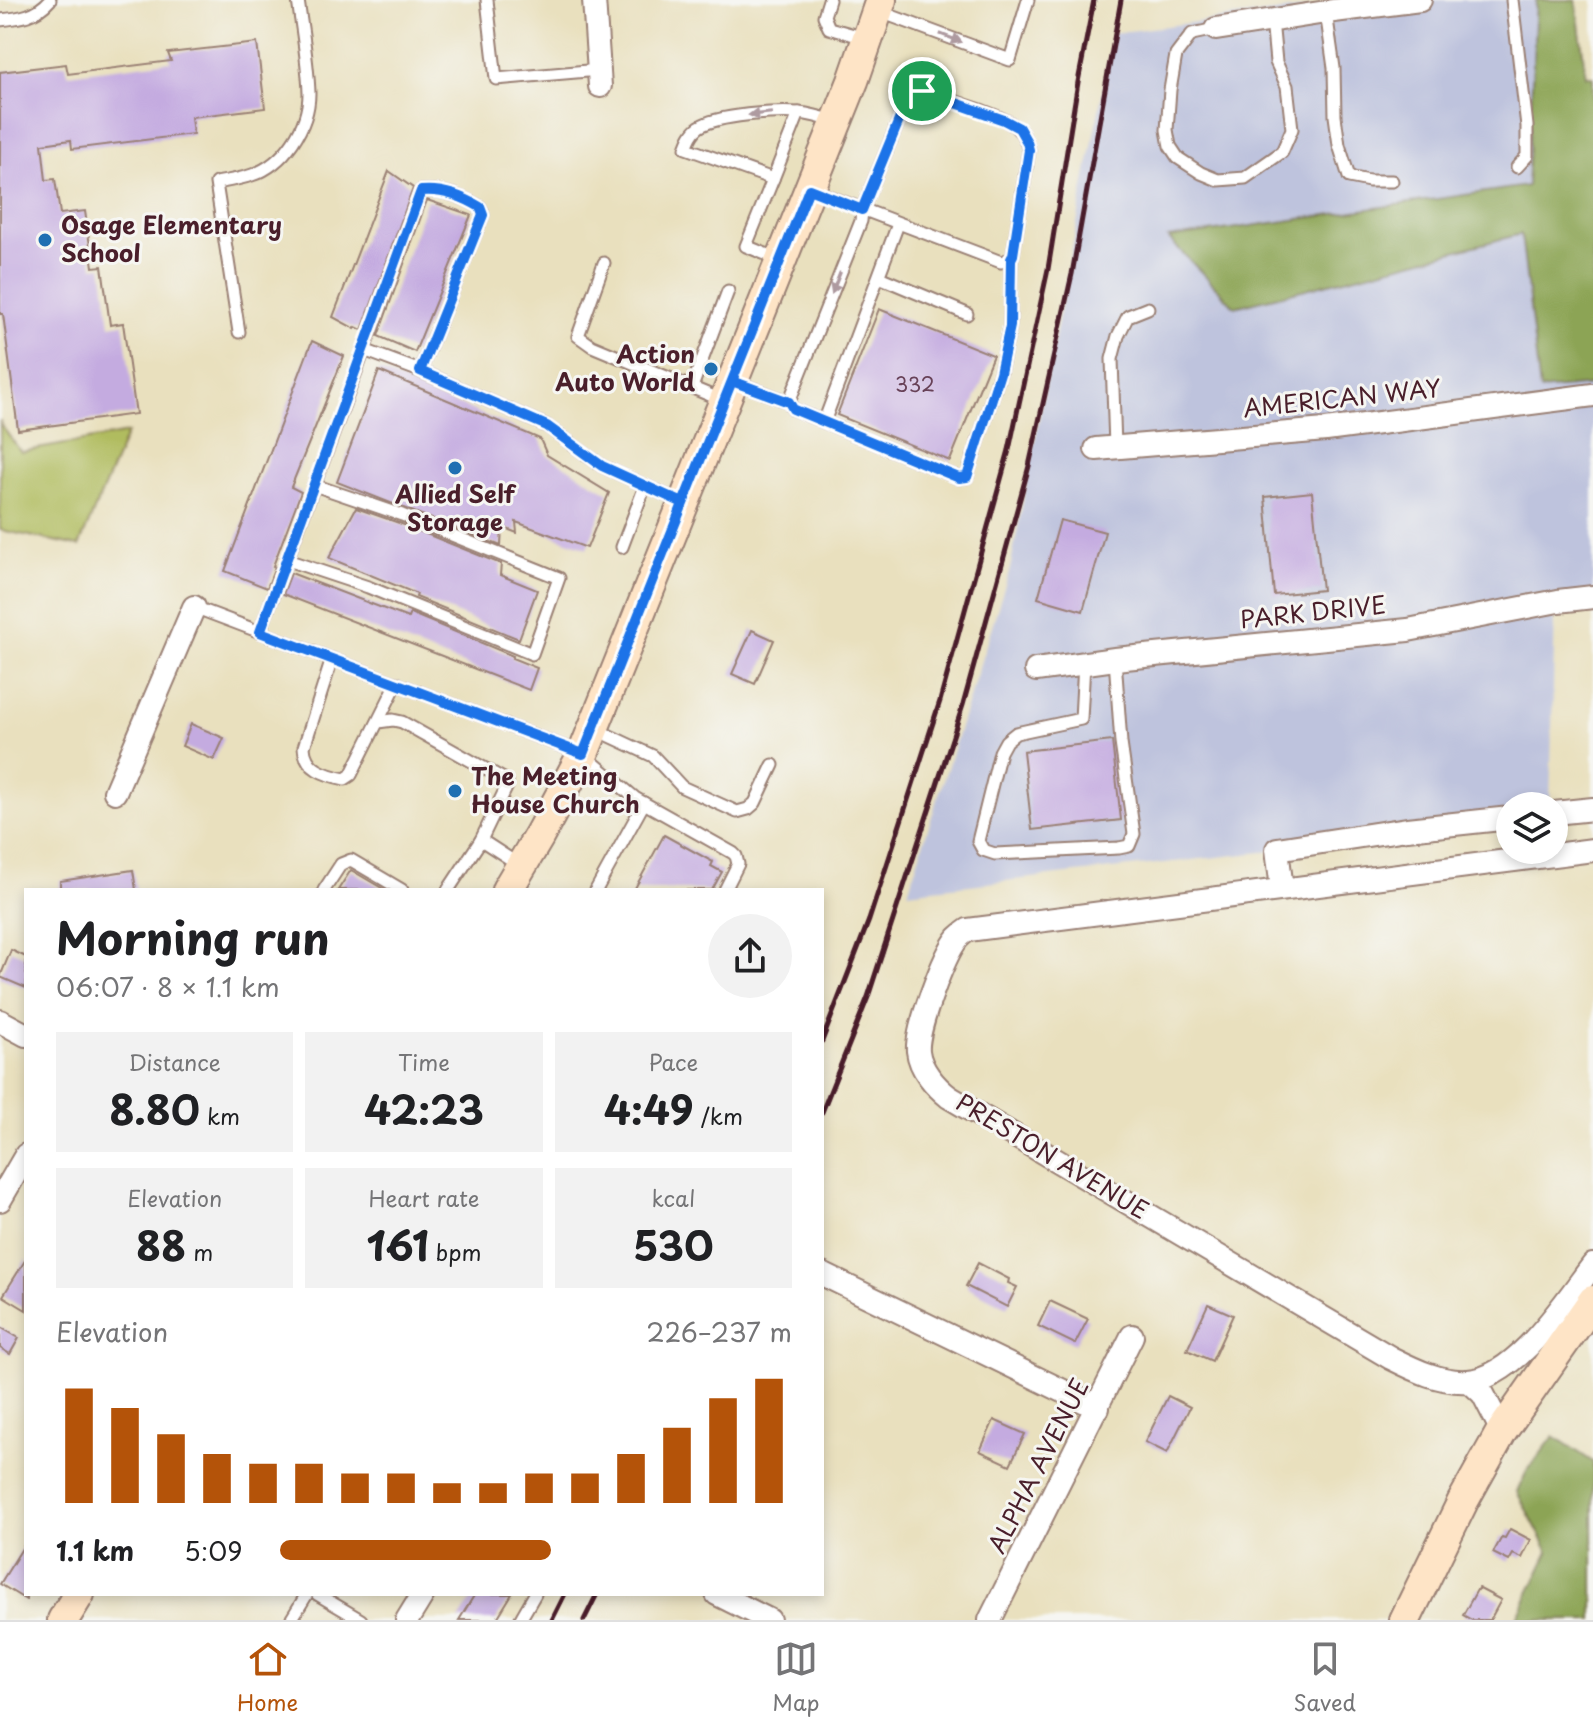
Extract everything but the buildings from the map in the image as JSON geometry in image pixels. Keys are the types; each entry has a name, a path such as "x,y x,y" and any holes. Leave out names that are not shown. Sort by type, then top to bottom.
{"main road":[{"path":"514,878 588,741 876,16"},
{"path":"1405,1620 1463,1501 1510,1419 1592,1306"},
{"path":"63,1620 78,1596"}],"street":[{"path":"594,0 599,78"},
{"path":"1216,29 1420,0"},
{"name":"AMERICAN WAY","path":"1105,448 1326,430 1593,395"},
{"name":"PARK DRIVE","path":"1036,670 1115,659 1408,630 1593,597"},
{"path":"115,792 194,607"},
{"path":"1568,812 1593,809"},
{"path":"1282,889 1277,849 1407,829 1496,819"},
{"name":"PRESTON AVENUE","path":"1469,1381 1424,1374 1391,1358 949,1097 928,1075 921,1060 918,1052 920,1033 950,951 968,930 1593,850"},
{"path":"0,1021 24,1034"},
{"path":"0,1200 24,1158"},
{"path":"1469,1381 1485,1377 1517,1358 1593,1265"},
{"path":"824,1275 1098,1408"},
{"name":"ALPHA AVENUE","path":"990,1620 1132,1336"},
{"path":"1504,1367 1510,1419"},
{"path":"1469,1381 1510,1419"},
{"path":"407,1620 422,1596"},
{"path":"721,1596 769,1620"}],"lane":[{"path":"0,20 34,14 50,0"},
{"path":"239,332 216,183 255,174 270,165 299,133 309,94 298,0"},
{"path":"487,0 496,79 599,78"},
{"path":"829,0 824,16 829,28 876,16 1010,60 1028,0"},
{"path":"1512,0 1527,126 1527,156 1517,167"},
{"path":"1326,12 1334,68 1339,145 1349,177 1392,181"},
{"path":"1216,29 1192,34 1176,55 1167,130 1170,146 1178,158 1201,173 1218,180 1245,178 1282,152 1292,129 1287,86 1276,62 1272,20"},
{"path":"922,91 1019,128 1029,150 1011,259 1010,326 1000,373 967,477 959,478 793,409 789,402 907,101 915,92 922,91"},
{"path":"773,179 686,148 694,132 701,126 719,120 799,113 836,122"},
{"path":"781,260 746,246 799,113"},
{"path":"809,189 1001,262 1011,259"},
{"path":"260,632 421,191 436,190 469,200 480,207 483,215 420,371"},
{"path":"824,422 898,224"},
{"path":"604,263 578,336 592,346 692,387 789,402"},
{"path":"879,277 967,314"},
{"path":"692,387 728,291"},
{"path":"1105,448 1112,359 1118,336 1128,316 1148,308"},
{"path":"364,350 547,426 602,466 683,503"},
{"path":"287,560 368,587 532,654 559,578 402,515 314,485"},
{"path":"622,547 645,486"},
{"path":"194,607 397,683 588,741 653,756 682,787 737,812 755,803 773,765"},
{"path":"332,659 304,747 304,757 310,766 334,777 345,779 351,775 397,683"},
{"path":"1084,663 1081,719 1016,733 1006,741 1000,752 978,841 983,850 995,854 1129,846 1134,834 1121,743 1115,659"},
{"path":"378,722 402,722 507,781 481,840 449,888"},
{"path":"588,741 635,798 736,856 738,864 726,888"},
{"path":"597,888 644,803"},
{"path":"481,840 514,878"},
{"path":"325,888 341,864 351,860 399,888"},
{"path":"291,1620 306,1596"},
{"path":"320,1596 361,1620"},
{"path":"520,1620 534,1596"}],"shaded area":[{"path":"1365,0 1536,0 1527,186 1169,238 1235,307 1521,234 1539,389 1593,383 1593,604 1555,609 1550,792 1496,792 1496,826 908,892 1010,569 1114,33"}],"green space":[{"path":"1536,0 1576,0 1586,76 1593,76 1593,385 1540,390 1521,234 1235,307 1168,238 1527,186"},
{"path":"0,420 21,452 127,433 79,546 0,530"},
{"path":"1554,1436 1593,1462 1593,1620 1516,1620 1549,1552 1517,1492 1526,1473"}],"railway":[{"path":"824,1036 869,920 940,701 1009,450 1048,269 1094,0"},
{"path":"824,1107 868,997 963,705 1029,466 1072,274 1121,0"},
{"path":"552,1620 564,1596"},
{"path":"584,1620 596,1596"}],"place":[{"name":"Osage Elementary School","path":"45,240"},
{"name":"Action Auto World","path":"711,369"},
{"name":"Allied Self Storage","path":"455,468"},
{"name":"The Meeting House Church","path":"455,791"}],"route":[{"path":"922,91 1019,128 1029,150 1011,259 1010,326 1000,373 967,477 959,478 793,409 789,402 732,381 583,754 260,632 421,191 436,190 469,200 480,207 483,215 420,371 547,426 602,466 683,503 809,189 862,210 907,101 915,92 922,91"}]}
